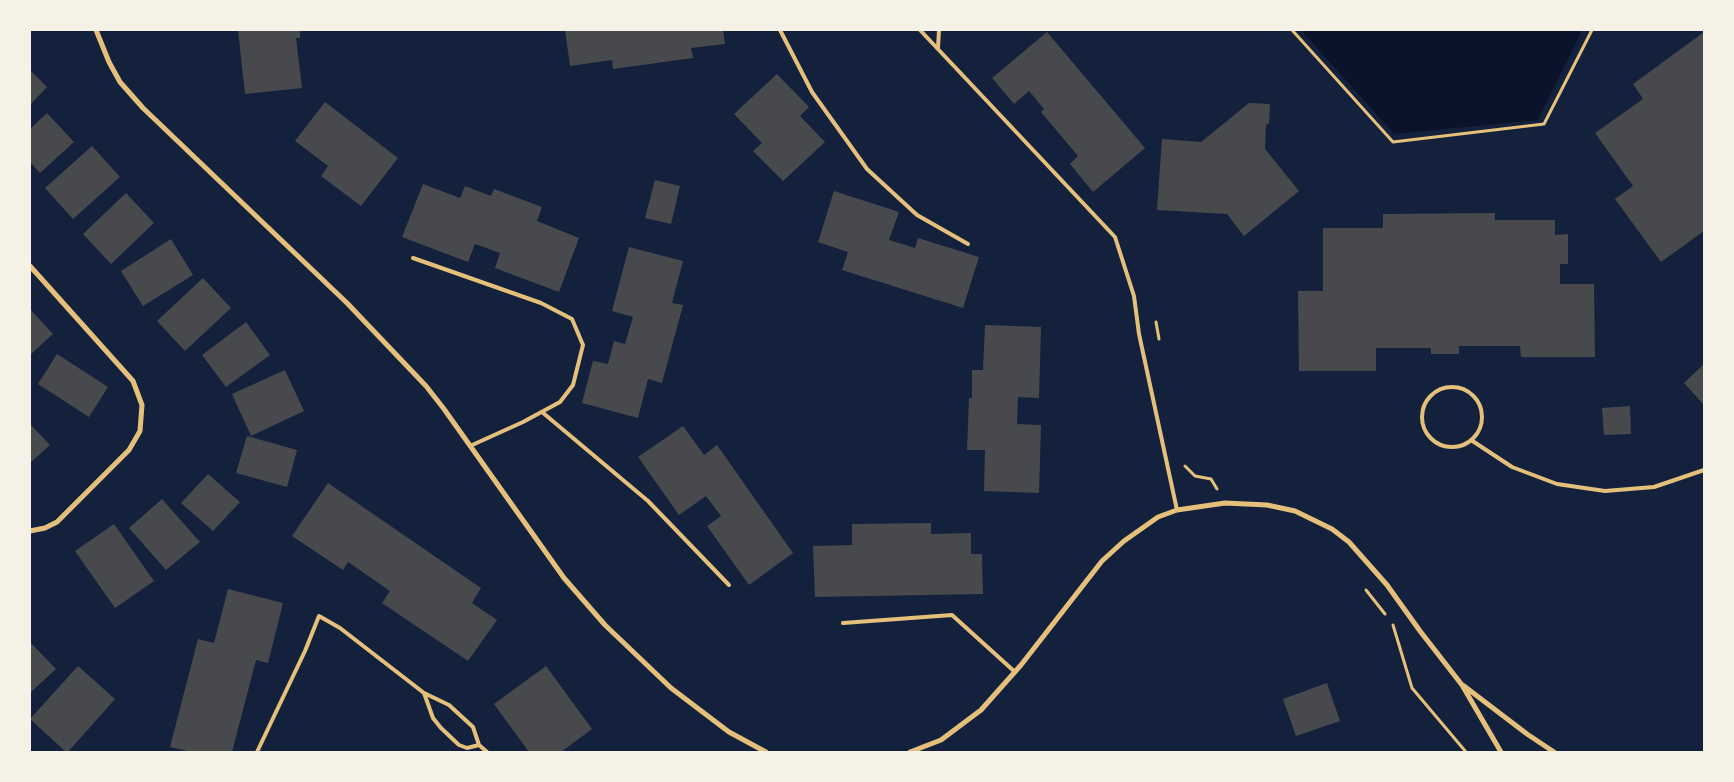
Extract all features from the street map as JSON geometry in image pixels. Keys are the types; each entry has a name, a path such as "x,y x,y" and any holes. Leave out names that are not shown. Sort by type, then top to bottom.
{"street":[{"path":"96,30 109,62 120,82 143,108 347,303 426,386 564,578 605,625 671,688 729,732 766,752"},
{"path":"30,266 133,381 142,405 140,431 129,450 57,522 45,528 30,531"},
{"path":"910,752 941,740 981,710 1015,672 1102,561 1124,541 1158,517 1177,510 1225,502 1267,505 1294,511 1332,530 1349,542 1388,585 1420,631 1462,685 1501,752"},
{"path":"1462,685 1554,752"}],"lane":[{"path":"780,30 812,92 867,169 917,215 968,244"},
{"path":"920,30 1116,237 1134,296 1139,334 1177,510"},
{"path":"938,48 940,30"},
{"path":"413,258 541,303 572,319 583,345 573,385 560,402 523,422 470,446"},
{"path":"1456,386 1468,390 1476,398 1482,409 1482,421 1478,432 1471,440 1459,446 1447,447 1436,443 1427,435 1422,424 1421,412 1425,401 1433,392 1444,387 1456,386"},
{"path":"542,412 648,501 729,585"},
{"path":"1471,440 1512,467 1548,481 1605,491 1654,487 1704,470"},
{"path":"843,623 952,614 1015,672"},
{"path":"257,752 301,660 319,616 340,628 424,693 450,705 473,728 479,745 487,752"},
{"path":"424,693 433,718 441,728 459,745 467,748 479,745"}],"path":[{"path":"1292,30 1393,142 1544,124 1592,30"}],"water":[{"path":"1301,30 1582,30 1538,120 1394,134"}],"building":[{"path":"238,30 300,30 300,38 296,38 302,88 245,94"},
{"path":"565,30 723,30 725,44 691,48 693,58 613,69 612,60 570,66"},
{"path":"1047,32 1145,148 1093,192 1070,164 1078,156 1041,112 1044,109 1029,91 1014,104 992,78"},
{"path":"1704,32 1704,231 1661,262 1615,199 1633,186 1595,133 1643,99 1633,84"},
{"path":"30,70 47,87 30,105"},
{"path":"777,74 809,107 800,116 825,142 783,181 753,151 762,143 734,114"},
{"path":"325,102 398,158 361,206 321,176 328,166 295,141"},
{"path":"1249,103 1270,104 1269,123 1266,125 1265,149 1299,191 1244,236 1227,214 1157,210 1162,139 1201,142"},
{"path":"47,113 74,142 40,173 30,162 30,129"},
{"path":"92,146 120,177 73,219 45,188"},
{"path":"655,180 680,186 671,224 645,218"},
{"path":"423,184 460,198 465,186 491,196 494,189 542,207 537,221 579,238 559,292 495,268 500,253 475,244 468,262 402,237"},
{"path":"834,191 899,212 889,240 915,248 918,238 979,257 963,308 842,270 848,252 818,242"},
{"path":"126,193 154,223 111,264 83,234"},
{"path":"1495,213 1495,220 1555,220 1555,235 1568,234 1568,264 1560,264 1560,284 1594,284 1595,357 1521,357 1520,346 1459,346 1459,354 1431,354 1431,348 1376,348 1376,371 1299,371 1298,291 1323,291 1323,228 1383,228 1383,214"},
{"path":"171,239 193,275 143,306 121,271"},
{"path":"629,247 683,261 672,303 683,305 662,383 648,379 638,418 582,403 593,361 608,364 614,341 625,344 633,317 612,311"},
{"path":"203,278 231,308 185,351 157,321"},
{"path":"30,309 53,334 30,355"},
{"path":"246,322 270,355 226,387 202,355"},
{"path":"985,325 1041,327 1039,398 1018,397 1017,424 1041,425 1039,493 984,491 985,450 967,450 969,398 972,398 972,370 983,370"},
{"path":"57,354 108,387 89,417 38,384"},
{"path":"1704,364 1704,405 1684,383"},
{"path":"285,370 304,411 251,436 232,394"},
{"path":"1630,406 1631,434 1604,435 1602,408"},
{"path":"30,424 50,445 30,463"},
{"path":"683,426 704,455 717,445 793,553 749,585 707,526 721,516 706,496 679,515 638,457"},
{"path":"247,436 297,450 287,487 236,473"},
{"path":"208,474 240,502 213,531 181,503"},
{"path":"328,483 481,588 472,603 497,620 468,661 382,603 390,591 348,562 343,570 292,536"},
{"path":"162,499 200,542 166,570 129,528"},
{"path":"931,523 931,534 971,533 971,554 982,554 983,594 815,597 813,546 852,545 852,524"},
{"path":"114,524 154,581 115,608 75,551"},
{"path":"228,589 283,603 268,663 256,660 232,752 192,752 170,747 198,639 214,643"},
{"path":"30,642 56,669 30,693"},
{"path":"78,666 115,699 66,752 30,719"},
{"path":"546,666 592,729 561,752 529,752 494,704"},
{"path":"1327,683 1340,721 1296,736 1283,699"}]}
